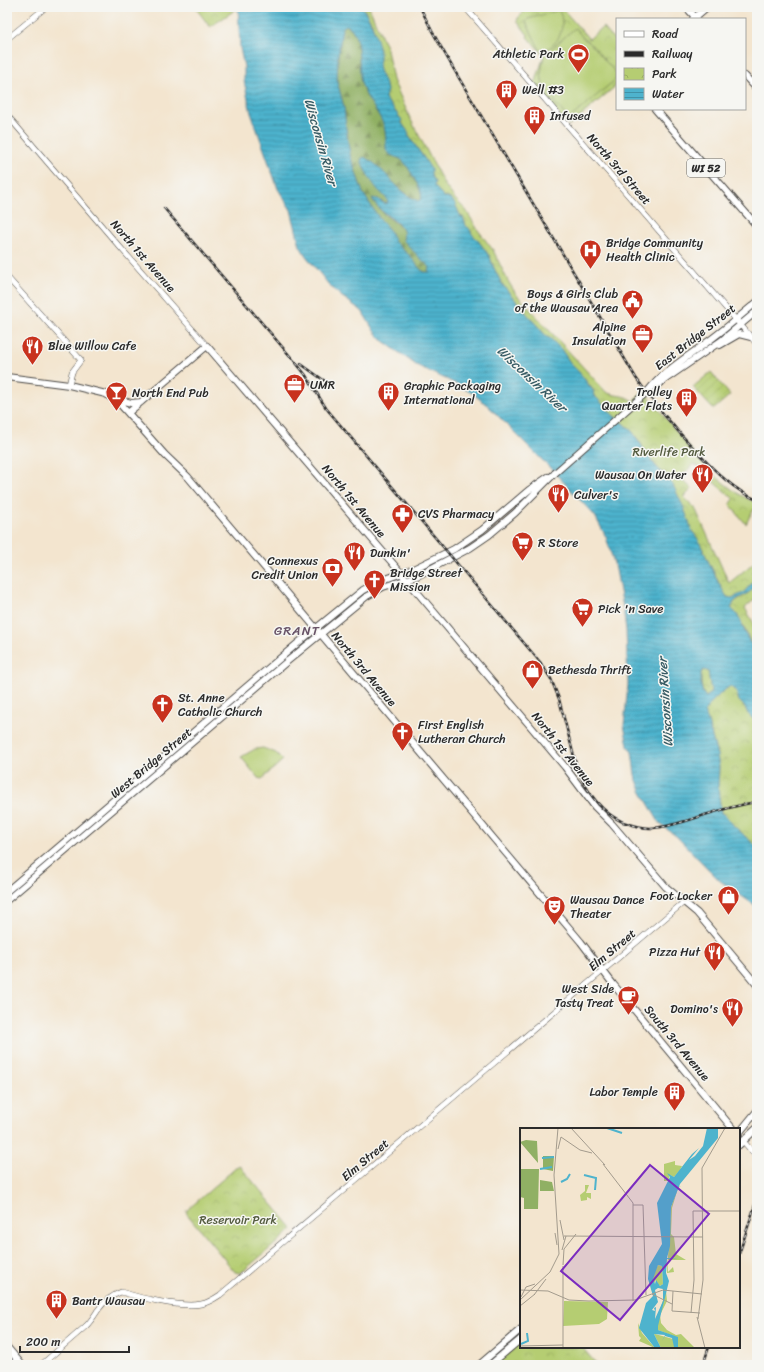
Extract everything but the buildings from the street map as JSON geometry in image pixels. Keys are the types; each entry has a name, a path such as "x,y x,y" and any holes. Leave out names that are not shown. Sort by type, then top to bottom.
{"main road":[{"path":"686,7 695,18 706,7"},
{"path":"746,77 757,89"},
{"name":"WI 52","path":"656,110 757,226"},
{"name":"East Bridge Street","path":"551,476 648,390 655,382 712,339 757,302"},
{"name":"East Bridge Street","path":"648,390 704,353 757,311"},
{"path":"704,353 737,335 741,334 751,337"},
{"path":"128,413 207,346"},
{"name":"North 1st Avenue","path":"207,346 565,767 591,802 666,887 697,913 757,985"},
{"path":"7,377 96,390 113,398 130,403 142,401"},
{"name":"North 3rd Avenue","path":"113,398 165,455 188,477 604,971"},
{"name":"West Bridge Street","path":"7,891 366,587 380,580 402,574 448,553 482,530 531,488 551,476"},
{"name":"West Bridge Street","path":"7,900 284,664 369,594 383,587 407,580 453,558 470,548 489,535 519,509 551,476"},
{"name":"South 3rd Avenue","path":"604,971 732,1128"},
{"path":"740,1139 757,1111"},
{"path":"740,1139 757,1128"},
{"path":"479,1365 520,1330"},
{"path":"490,1365 520,1340"},
{"path":"7,1347 22,1365"},
{"path":"7,1358 13,1365"}],"street":[{"path":"7,39 46,7"},
{"name":"North 3rd Street","path":"465,7 757,344"},
{"name":"North 1st Avenue","path":"7,115 207,346"},
{"path":"7,277 81,360 72,372 69,385"},
{"name":"Elm Street","path":"40,1365 86,1326 110,1298 121,1292 140,1297 192,1305 209,1302 220,1295 684,902"},
{"path":"740,1139 757,1157"}],"green space":[{"path":"195,7 238,7 238,8 210,27"},
{"name":"Riverlife Park","path":"361,7 369,7 387,49 393,80 410,118 444,184 455,199 466,210 478,230 493,250 516,294 606,392 613,395 627,397 633,401 644,390 712,473 733,490 757,503 757,511 753,510 746,524 730,505 734,499 707,477 698,466 693,464 681,478 692,489 684,497 695,508 729,583 757,560 757,578 743,593 732,598 727,597 660,471 646,453 640,442 632,431 613,415 593,394 594,391 571,364 561,349 550,338 548,338 506,290 496,274 490,257 477,239 471,234 471,231 466,226 450,199 444,197 434,186 430,169 424,158 396,112 385,98 386,84 378,69 380,59 372,23 364,9"},
{"path":"518,7 561,7 589,39 603,27 616,42 616,86 569,126 532,84 536,81 544,55 527,37 528,35 517,21 523,13"},
{"path":"559,10 562,23 560,35 553,45 541,52 526,22 528,19"},
{"path":"346,25 351,28 355,34 361,82 365,94 384,126 386,135 386,150 390,154 402,160 416,181 422,196 418,201 413,199 396,185 378,189 388,200 387,204 378,199 372,199 384,214 402,228 419,257 430,267 429,272 421,270 409,255 395,242 390,231 379,218 363,193 350,155 344,107 337,81 338,54 342,28"},
{"name":"Athletic Park","path":"575,28 616,73 616,79 569,119 543,86 541,74 544,55"},
{"path":"711,372 730,395 714,409 693,387"},
{"path":"757,584 757,597 745,608 757,629 757,653 750,642 742,623 731,608 734,602 748,593"},
{"path":"703,670 708,671 711,691 706,697 701,686 701,673"},
{"path":"730,686 736,690 739,701 745,707 748,714 757,723 757,847 734,826 725,815 721,813 718,787 719,767 705,711 720,694"},
{"path":"263,748 276,753 283,760 262,779 258,778 241,757 255,749"},
{"name":"Reservoir Park","path":"239,1165 293,1229 239,1273 235,1272 186,1211"},
{"path":"520,1343 520,1348 583,1348 597,1365 494,1365"}],"water":[{"name":"Wisconsin River","path":"238,7 361,7 364,10 374,29 380,50 379,68 386,84 387,90 385,98 402,120 401,122 409,133 408,135 431,169 431,176 435,182 434,186 444,197 451,199 455,203 466,226 490,257 502,284 548,338 550,338 561,349 594,392 593,394 613,415 632,431 653,463 673,485 684,508 692,531 698,539 718,582 727,597 732,598 743,593 757,578 755,587 737,599 731,608 737,614 749,641 757,653 757,723 748,714 745,707 739,701 736,690 730,686 713,701 705,711 719,767 718,787 721,813 725,815 734,826 757,847 757,907 719,880 676,836 660,824 641,791 635,775 632,752 628,746 624,725 628,684 626,630 623,607 616,570 606,537 595,516 552,470 487,405 472,393 416,365 383,341 374,331 362,311 341,296 329,285 306,256 300,246 291,210 278,189 251,113 244,81 244,67 240,48","holes":["346,25 351,28 355,34 361,82 365,94 384,126 386,135 386,150 389,154 404,162 410,170 422,196 418,201 410,197 403,192 378,166 364,157 361,159 366,171 388,203 385,204 378,199 372,198 378,207 402,228 404,234 403,240 430,267 429,272 421,270 409,255 395,242 390,231 379,218 363,193 350,155 344,107 337,81 338,54 342,28","703,670 708,671 711,691 706,697 701,686 701,673"]}],"railway":[{"path":"420,7 453,68 636,378 690,445 733,486 757,500"},
{"path":"164,208 305,374 326,408 540,662 551,679 559,699 577,768 589,792 595,800 615,818 640,827 650,828 670,826 731,807 757,802"},
{"path":"301,364 329,384"},
{"path":"740,1251 757,1199"},
{"path":"703,1365 709,1348"}],"place":[{"name":"Athletic Park","path":"579,74"},
{"name":"Well #3","path":"507,110"},
{"name":"Infused","path":"535,136"},
{"name":"Bridge Community Health Clinic","path":"591,270"},
{"name":"Boys & Girls Club of the Wausau Area","path":"633,320"},
{"name":"Alpine Insulation","path":"642,354"},
{"name":"Blue Willow Cafe","path":"32,366"},
{"name":"UMR","path":"295,404"},
{"name":"North End Pub","path":"116,412"},
{"name":"Graphic Packaging International","path":"389,412"},
{"name":"Trolley Quarter Flats","path":"687,418"},
{"name":"Wausau On Water","path":"702,494"},
{"name":"Culver's","path":"559,514"},
{"name":"CVS Pharmacy","path":"403,534"},
{"name":"R Store","path":"523,562"},
{"name":"Dunkin'","path":"354,572"},
{"name":"Connexus Credit Union","path":"333,588"},
{"name":"Bridge Street Mission","path":"374,600"},
{"name":"Pick 'n Save","path":"582,628"},
{"name":"Bethesda Thrift","path":"533,690"},
{"name":"St. Anne Catholic Church","path":"162,724"},
{"name":"First English Lutheran Church","path":"402,752"},
{"name":"Foot Locker","path":"728,916"},
{"name":"Wausau Dance Theater","path":"554,926"},
{"name":"Pizza Hut","path":"715,972"},
{"name":"West Side Tasty Treat","path":"629,1016"},
{"name":"Domino's","path":"733,1028"},
{"name":"Labor Temple","path":"674,1112"},
{"name":"Bantr Wausau","path":"57,1320"}],"district":[{"name":"GRANT","path":"297,630"}]}
